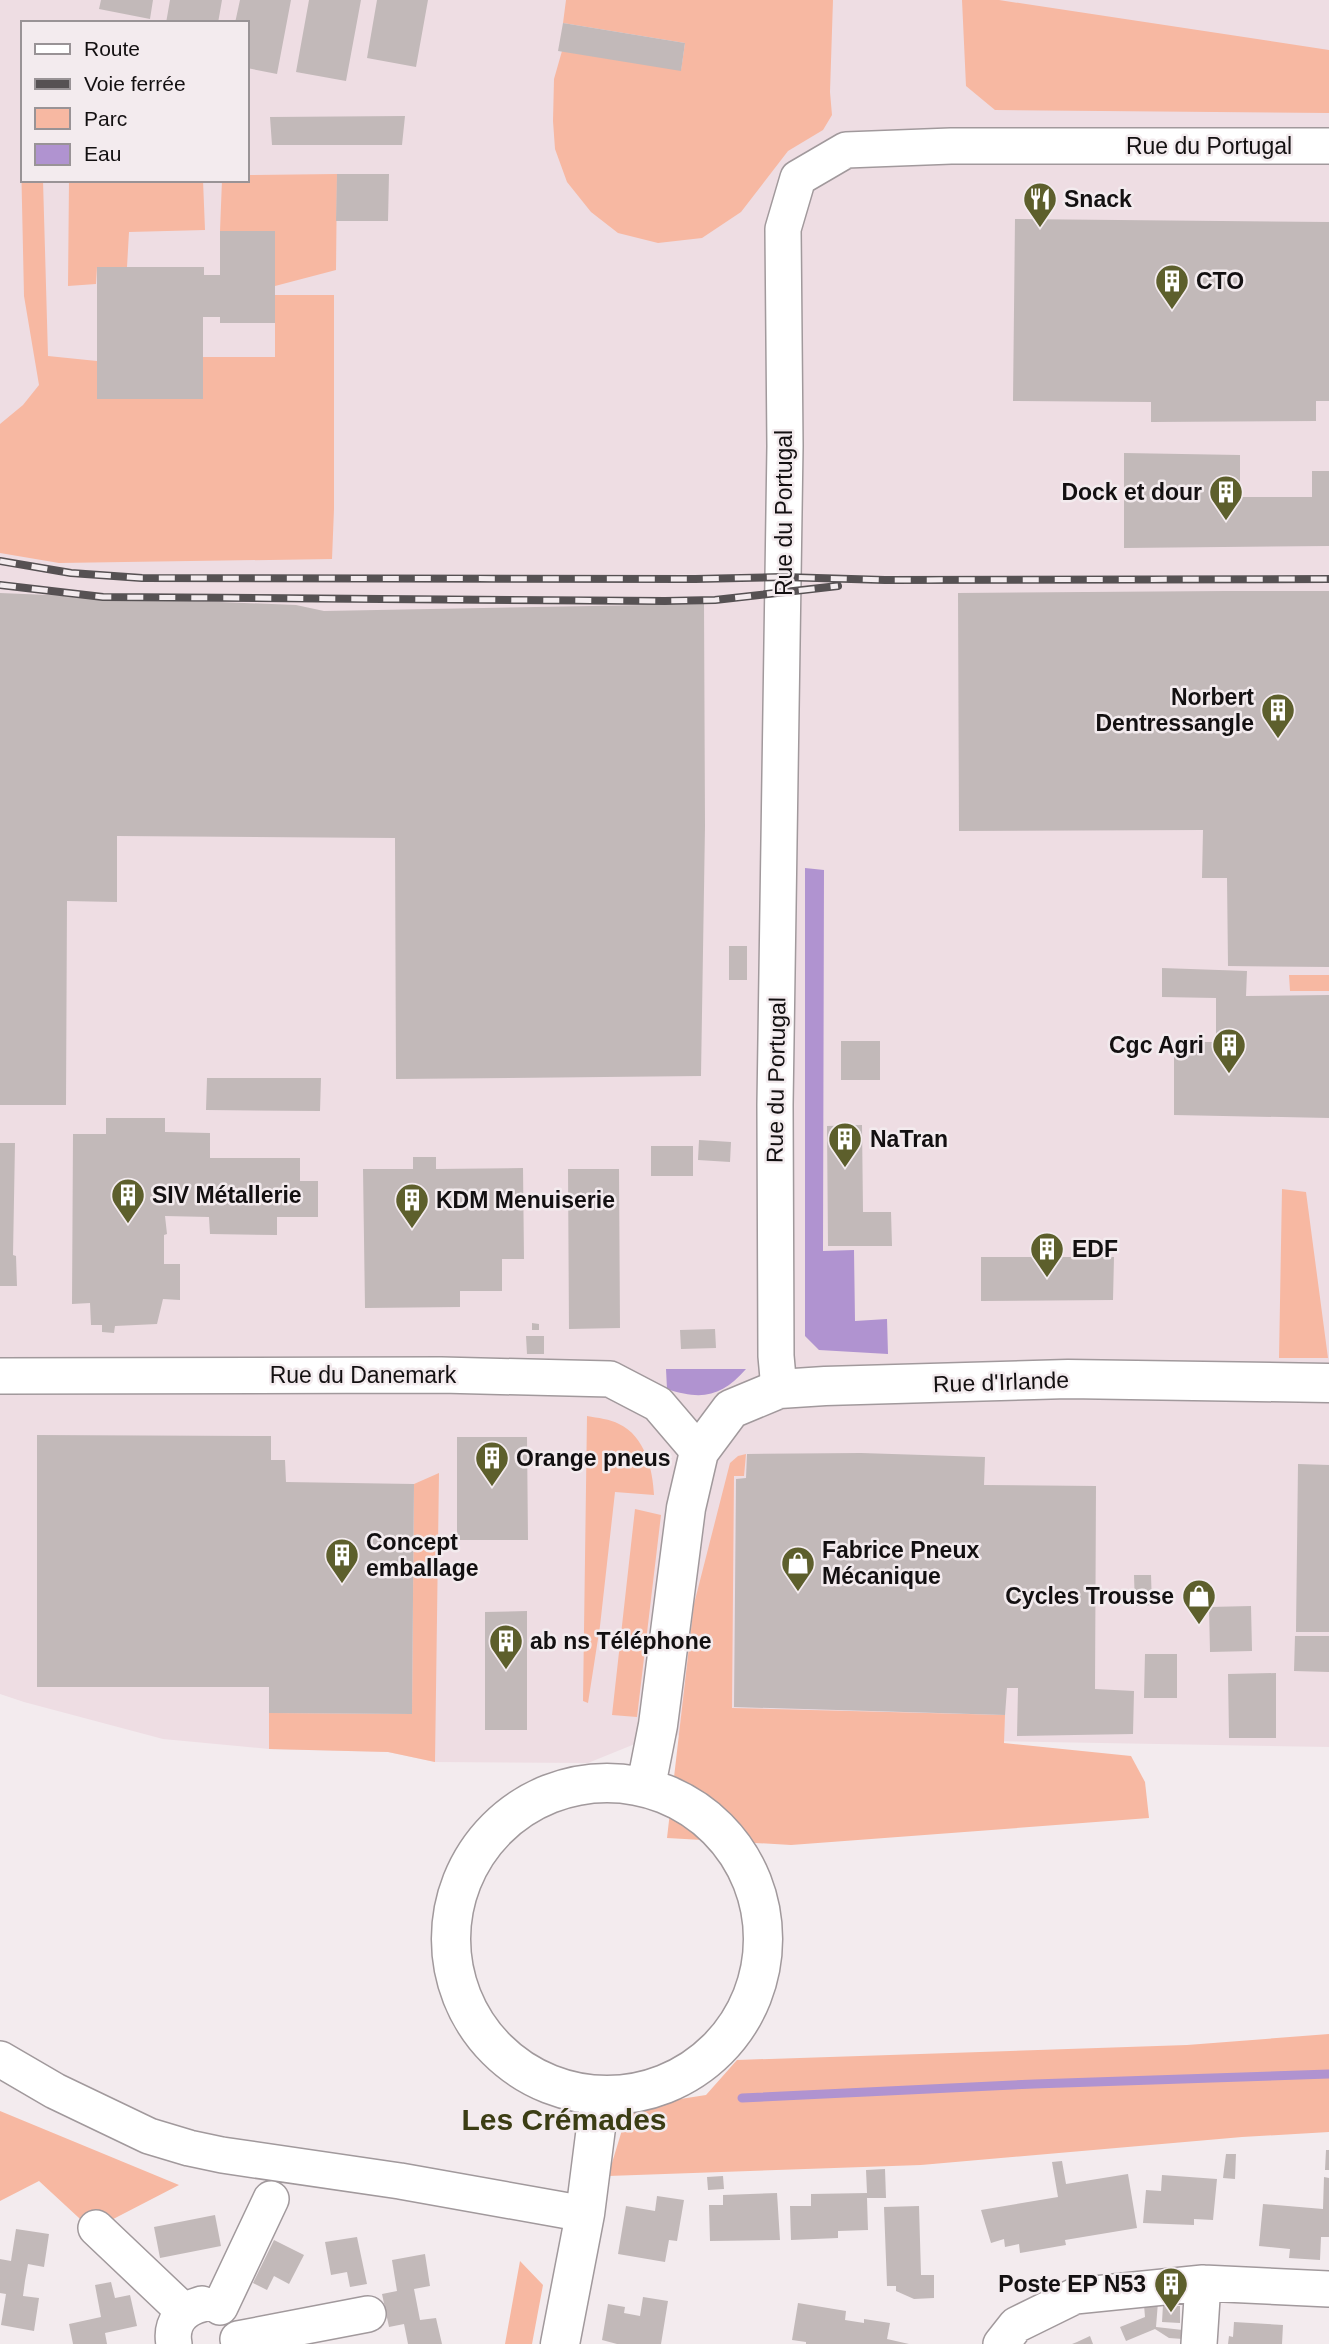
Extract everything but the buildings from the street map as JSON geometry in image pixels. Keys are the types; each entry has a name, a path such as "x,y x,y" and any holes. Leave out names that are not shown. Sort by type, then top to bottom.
{"street":[{"name":"Rue du Portugal","path":"779,1389 776,1356 775,1105 785,446 783,229 798,178 846,150 951,146 1329,146"},
{"name":"Rue du Danemark","path":"0,1376 441,1374 610,1379 658,1404 699,1452"},
{"name":"Rue d'Irlande","path":"699,1452 731,1409 779,1389 1068,1379 1329,1382"},
{"path":"646,1786 658,1724 686,1508 699,1452"},
{"path":"583,1783 646,1786 694,1808 732,1844 755,1890 763,1942 754,1991 731,2035 694,2069 650,2090 600,2096 535,2079 483,2037 453,1977 451,1909 476,1850 523,1805 583,1783"},
{"path":"0,2059 55,2091 149,2136 189,2147 222,2155 400,2181 585,2214"},
{"path":"560,2344 585,2214 600,2096"},
{"path":"220,2307 271,2199"},
{"path":"96,2228 174,2302 178,2328"},
{"path":"1199,2344 1203,2283"},
{"path":"1001,2344 1016,2325 1075,2296 1203,2283 1329,2289"},
{"path":"178,2328 200,2304 220,2307 228,2312 238,2329 237,2341 351,2326"}],"shaded area":[{"path":"0,0 1329,0 1329,1747 657,1735 588,1763 435,1762 388,1752 269,1749 163,1739 0,1694"}],"green space":[{"path":"566,0 833,0 830,92 832,115 823,130 788,151 741,212 702,238 658,243 618,233 591,212 567,182 555,149 554,79 562,51 681,70 685,43 563,23"},
{"path":"962,0 999,0 1329,50 1329,113 995,110 966,86"},
{"path":"337,174 336,270 275,286 275,231 220,231 222,182 248,182 248,175"},
{"path":"22,182 43,182 48,356 97,361 97,399 203,399 203,357 275,357 275,295 334,295 332,559 59,563 0,553 0,424 23,405 39,385 24,296"},
{"path":"69,182 203,182 205,230 129,232 127,267 97,267 96,284 68,286"},
{"path":"1289,975 1329,975 1329,991 1290,991"},
{"path":"1282,1189 1306,1192 1328,1358 1279,1358"},
{"path":"587,1416 615,1422 628,1429 635,1437 646,1455 654,1495 615,1492 600,1626 588,1703 583,1701"},
{"path":"746,1454 744,1476 734,1476 732,1708 1005,1715 1004,1743 1131,1756 1145,1782 1149,1818 791,1845 667,1838 694,1604 730,1463 738,1456"},
{"path":"439,1473 435,1762 388,1752 269,1749 269,1713 412,1714 414,1484"},
{"path":"635,1509 661,1515 637,1717 612,1715"},
{"path":"1329,2034 1329,2132 921,2165 608,2176 629,2107 706,2095 737,2060 1187,2045"},
{"path":"0,2111 179,2185 92,2230 39,2181 0,2201"},
{"path":"520,2261 543,2285 532,2344 505,2344"}],"water":[{"path":"805,868 824,870 823,1251 854,1250 855,1321 887,1319 888,1354 819,1350 805,1336"},
{"path":"666,1369 746,1369 720,1390 711,1394 691,1395 667,1389"}],"waterway":[{"path":"742,2098 1329,2074"}],"railway":[{"path":"0,561 71,573 142,578 1329,579"},
{"path":"0,585 103,597 665,601 715,600 838,586"}],"place":[{"name":"Snack","path":"1040,229"},
{"name":"CTO","path":"1172,311"},
{"name":"Dock et dour","path":"1226,522"},
{"name":"Norbert Dentressangle","path":"1278,740"},
{"name":"Cgc Agri","path":"1229,1075"},
{"name":"NaTran","path":"845,1169"},
{"name":"SIV Métallerie","path":"128,1225"},
{"name":"KDM Menuiserie","path":"412,1230"},
{"name":"EDF","path":"1047,1279"},
{"name":"Orange pneus","path":"492,1488"},
{"name":"Concept emballage","path":"342,1585"},
{"name":"Fabrice Pneux Mécanique","path":"798,1593"},
{"name":"Cycles Trousse","path":"1199,1626"},
{"name":"ab ns Téléphone","path":"506,1671"},
{"name":"Poste EP N53","path":"1171,2314"}],"district":[{"name":"Les Crémades","path":"564,2120"}]}
